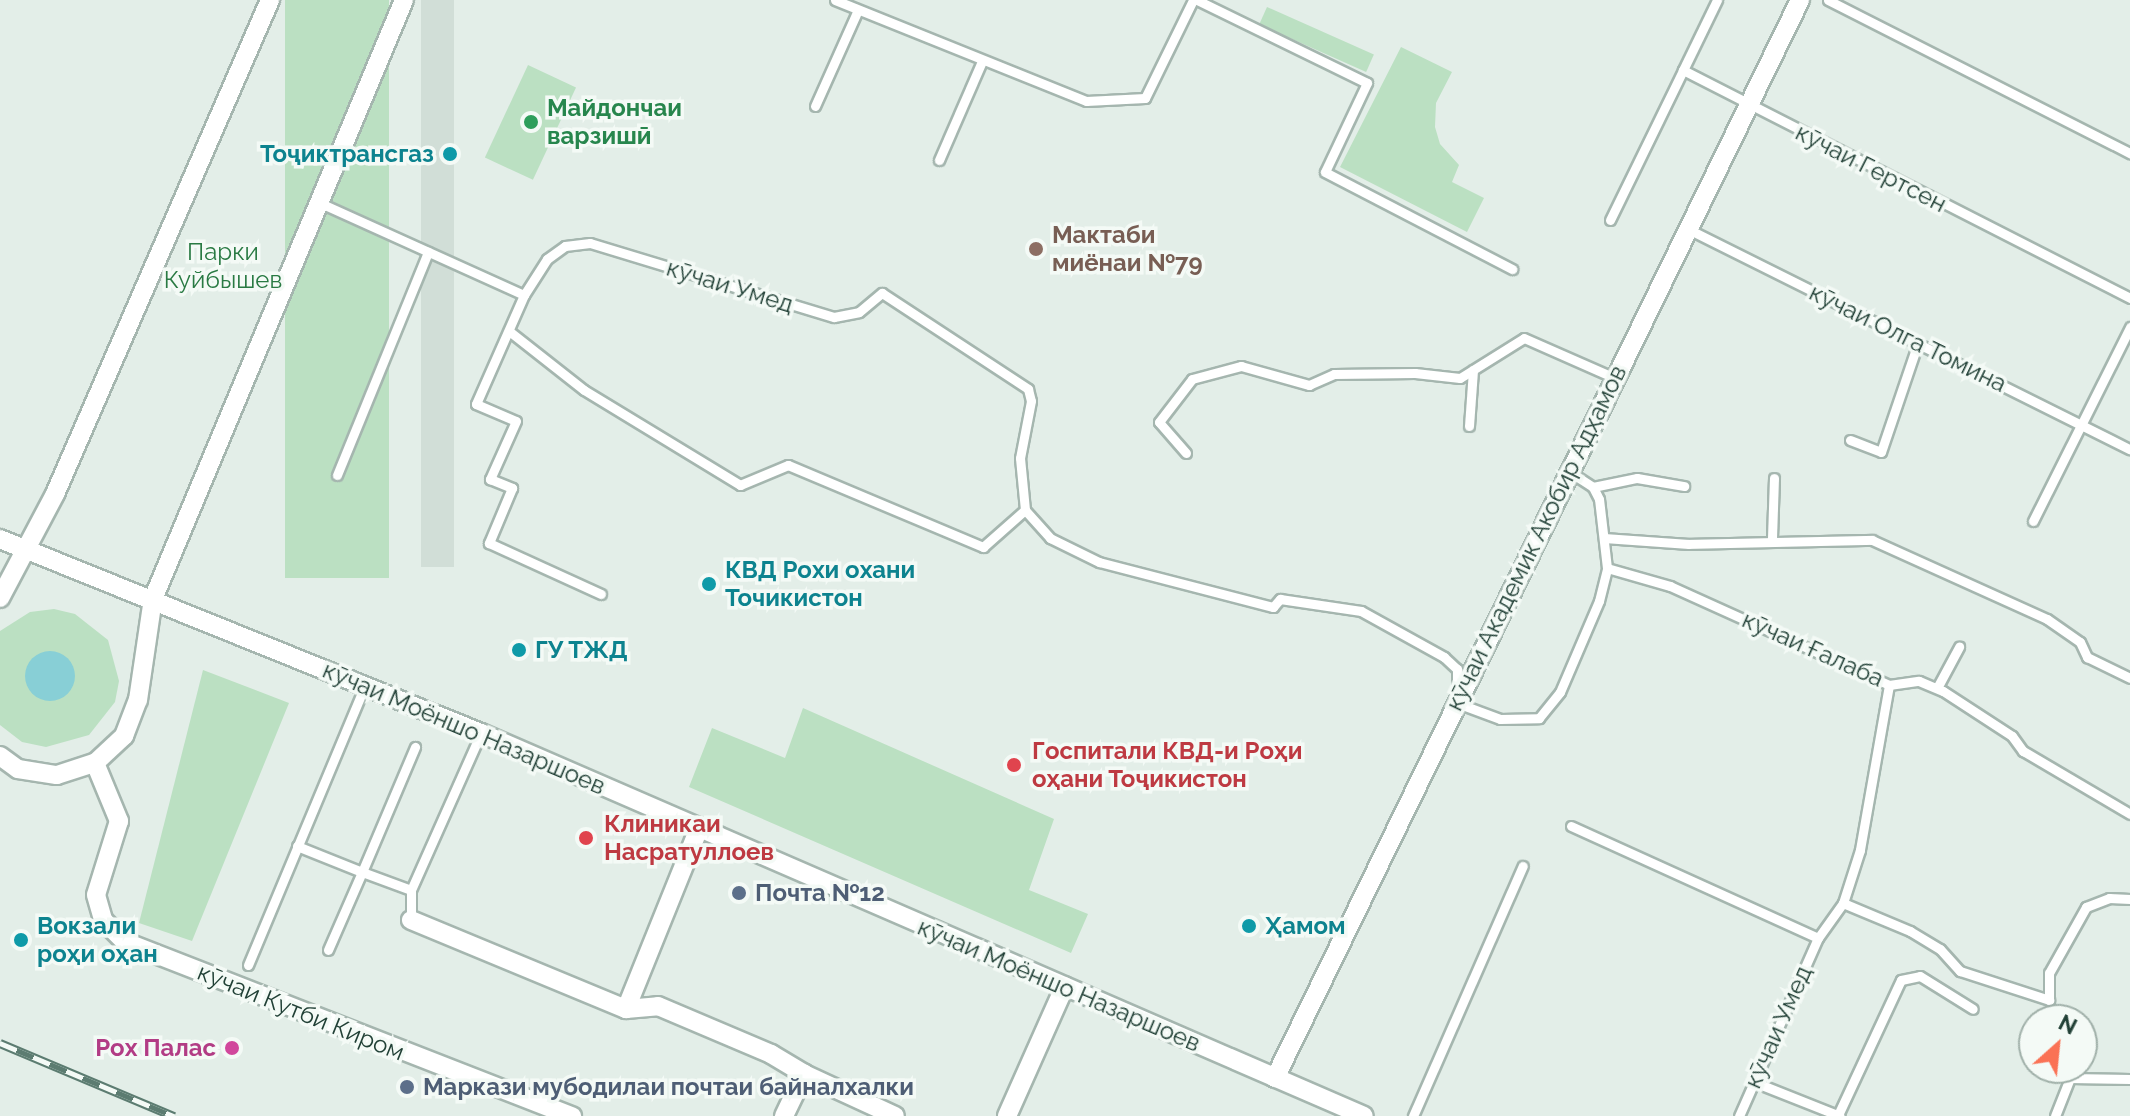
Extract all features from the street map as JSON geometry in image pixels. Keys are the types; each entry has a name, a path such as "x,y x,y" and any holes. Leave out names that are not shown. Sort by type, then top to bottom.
{"street":[{"path":"0,598 29,550 270,0"},
{"path":"0,756 18,769 57,775 95,763 124,736 138,700 153,599 404,0"},
{"name":"кӯчаи Академик Акобир Адҳамов","path":"1275,1078 1570,472 1685,227 1800,0"},
{"name":"кӯчаи Моёншо Назаршоев","path":"0,539 481,733 698,831 1364,1116"},
{"name":"кӯчаи Кутби Киром","path":"95,763 119,821 96,895 103,920 125,942 572,1116"},
{"path":"626,1009 698,831"},
{"path":"411,920 626,1009 658,1006 771,1054 804,1074 895,1116"},
{"path":"1007,1116 1065,986"},
{"path":"784,1116 804,1074"}],"lane":[{"path":"835,0 1086,101 1145,98 1195,0 1367,83 1325,172 1512,269"},
{"path":"1610,220 1717,0"},
{"path":"1828,0 2130,153"},
{"path":"815,106 858,10"},
{"path":"939,160 982,61"},
{"name":"кӯчаи Гертсен","path":"1683,70 1747,106 2130,298"},
{"path":"318,202 524,295 476,404 516,421 490,479 512,488 489,543 601,594"},
{"name":"кӯчаи Олга Томина","path":"1685,227 2130,449"},
{"name":"кӯчаи Умед","path":"524,295 547,259 565,246 590,243 834,317 859,312 882,293 1028,389 1031,401 1020,458 1025,510"},
{"path":"337,475 428,252"},
{"path":"2033,521 2130,327"},
{"path":"509,331 584,390 740,485 788,465 983,547 1025,510 1050,538 1099,562 1273,607 1280,599 1361,611 1457,669 1457,703 1500,719 1539,718 1560,692 1599,601 1607,568 1593,487"},
{"path":"1186,453 1159,422 1192,379 1241,366 1309,385 1334,374 1460,378 1524,338 1615,378"},
{"path":"1850,440 1881,452 1918,343"},
{"path":"1469,426 1473,370"},
{"path":"1570,472 1593,487 1637,478 1684,486"},
{"path":"1772,538 1774,478"},
{"path":"1604,538 1689,544 1772,538 1872,540 2047,619 2080,642 2087,657 2130,678"},
{"name":"кӯчаи Ғалаба","path":"1607,568 1670,586 1889,685 1919,681 1937,688 2012,736 2023,751 2130,814"},
{"path":"1937,688 1959,647"},
{"path":"248,965 365,685"},
{"name":"кӯчаи Умед","path":"1739,1116 1818,938 1843,903 1860,850 1889,685"},
{"path":"411,920 411,890 481,733"},
{"path":"328,950 415,747"},
{"path":"1571,826 1818,938"},
{"path":"297,846 411,890"},
{"path":"1413,1116 1523,866"},
{"path":"1843,903 1910,931 1940,949 1960,971 2049,1000 2049,973 2086,907 2109,898 2130,899"},
{"path":"1754,1082 1839,1115 1901,980 1920,976 1973,1009"},
{"path":"2098,1078 2130,1079"},
{"path":"2055,1116 2068,1084"}],"shaded area":[{"path":"421,0 454,0 454,567 421,567"}],"green space":[{"path":"285,0 389,0 389,578 285,578"},
{"path":"1267,7 1374,55 1366,72 1259,24"},
{"path":"1401,47 1452,72 1436,103 1435,127 1440,144 1459,165 1452,182 1484,198 1467,232 1340,167"},
{"name":"Майдончаи варзишӣ","path":"528,65 576,87 533,180 485,157"},
{"path":"54,609 75,614 108,640 119,681 115,702 89,735 46,747 22,742 0,725 0,631 30,612"},
{"path":"203,670 289,703 192,941 139,923"},
{"path":"803,708 1054,819 1029,890 1088,914 1071,953 689,787 712,728 785,758"}],"water":[{"path":"50,651 68,658 75,676 68,694 50,701 32,694 25,676 32,658"}],"railway":[{"path":"0,1043 174,1116"}],"place":[{"name":"Майдончаи варзишӣ","path":"531,122"},
{"name":"Тоҷиктрансгаз","path":"450,154"},
{"name":"Мактаби миёнаи №79","path":"1036,249"},
{"name":"КВД Рохи охани Точикистон","path":"709,584"},
{"name":"ГУ ТЖД","path":"519,650"},
{"name":"Госпитали КВД-и Роҳи оҳани Тоҷикистон","path":"1014,765"},
{"name":"Клиникаи Насратуллоев","path":"586,838"},
{"name":"Почта №12","path":"739,893"},
{"name":"Ҳамом","path":"1249,926"},
{"name":"Вокзали роҳи оҳан","path":"21,940"},
{"name":"Рох Палас","path":"232,1048"},
{"name":"Маркази мубодилаи почтаи байналхалки","path":"407,1087"}],"park label":[{"name":"Парки Куйбышев","path":"223,266"}]}
